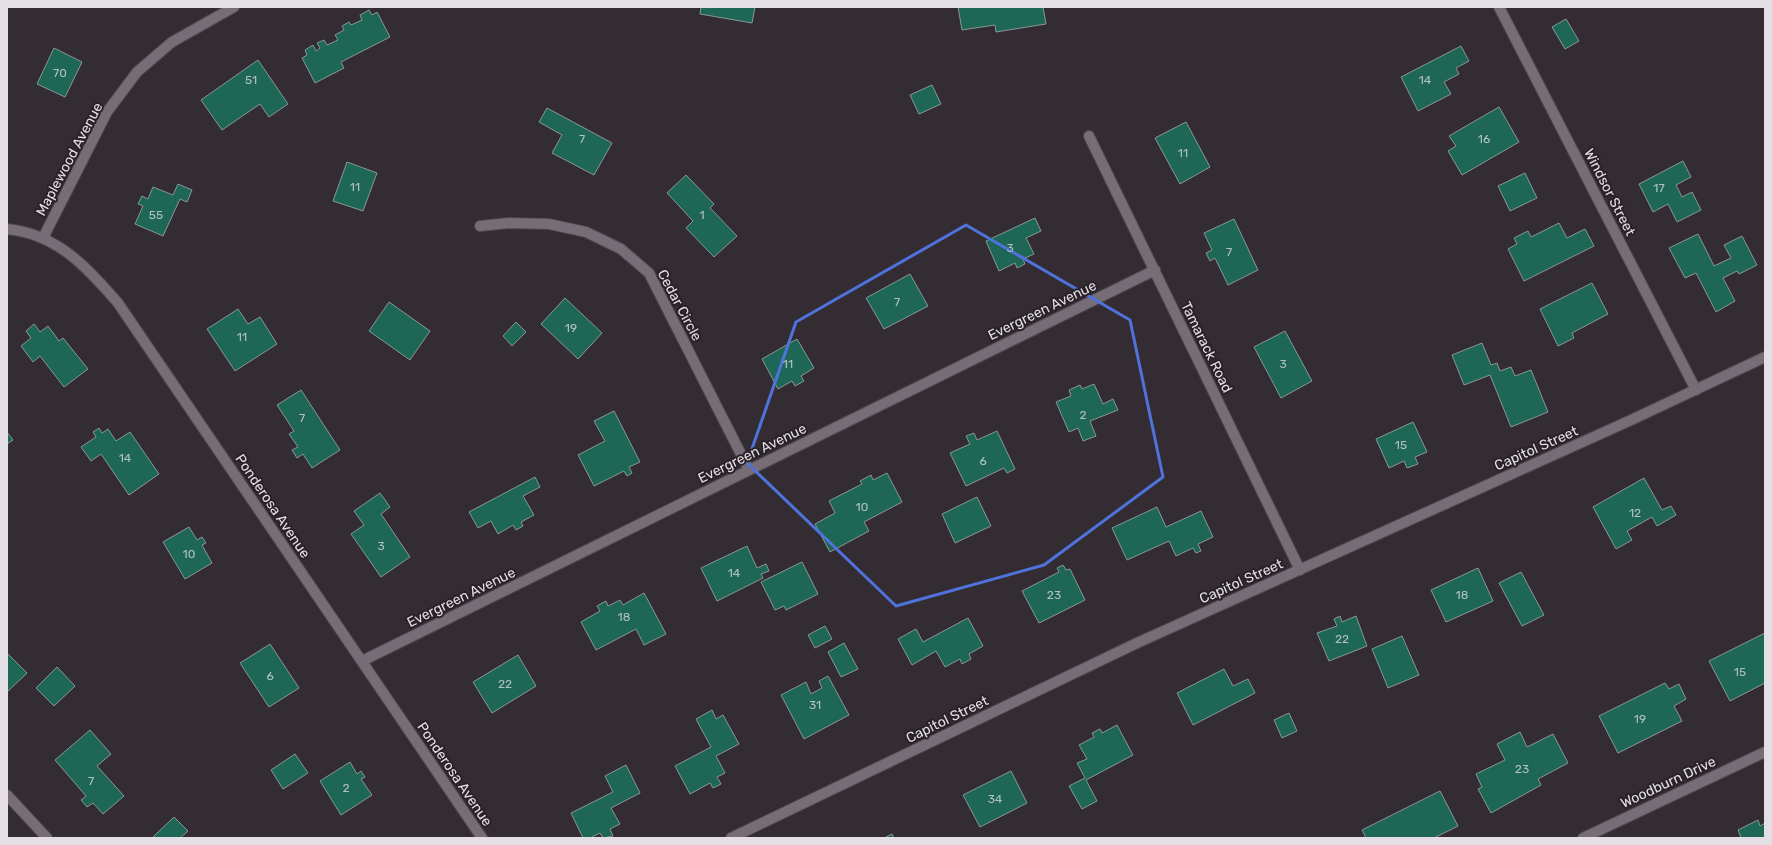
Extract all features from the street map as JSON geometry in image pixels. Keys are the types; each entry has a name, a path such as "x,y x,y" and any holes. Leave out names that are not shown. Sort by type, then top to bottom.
{"street":[{"name":"Maplewood Avenue","path":"43,238 107,112 137,72 172,42 234,7"},
{"name":"Windsor Street","path":"1499,7 1696,390"},
{"name":"Tamarack Road","path":"1089,136 1300,570"},
{"name":"Cedar Circle","path":"480,226 509,222 549,224 586,232 621,249 649,273 749,470"},
{"name":"Ponderosa Avenue","path":"7,229 18,230 43,238 64,249 81,263 118,303 482,838"},
{"name":"Evergreen Avenue","path":"362,661 1154,270"},
{"name":"Capitol Street","path":"731,838 1137,643 1696,390 1765,356"},
{"name":"Woodburn Drive","path":"1582,838 1765,752"},
{"path":"7,795 47,838"}],"highlighted area":[{"path":"966,225 1130,320 1163,477 1044,565 896,606 747,463 796,322"}],"building":[{"path":"701,7 755,7 752,23 700,14"},
{"path":"958,7 1043,7 1046,24 996,32 995,25 962,30"},
{"path":"369,10 372,15 377,12 390,37 341,62 344,68 315,83 302,58 307,55 305,50 313,45 316,51 320,48 317,43 324,40 327,45 338,40 335,35 344,30 342,26 349,22 351,25 362,20 360,15"},
{"path":"1566,19 1579,41 1565,49 1552,27"},
{"path":"1461,46 1469,61 1456,68 1459,74 1444,82 1451,94 1418,111 1401,77"},
{"path":"54,48 82,62 65,97 37,84"},
{"path":"258,60 288,104 269,117 260,104 222,130 201,100"},
{"path":"932,85 941,104 919,114 910,95"},
{"path":"1499,107 1519,142 1462,175 1448,151 1456,146 1449,136"},
{"path":"547,108 612,143 594,175 552,153 562,135 539,122"},
{"path":"1186,122 1210,167 1180,184 1155,138"},
{"path":"1683,161 1691,177 1676,185 1682,197 1692,192 1701,210 1677,222 1668,204 1653,212 1639,184"},
{"path":"347,162 377,173 363,211 333,201"},
{"path":"1525,173 1537,198 1510,211 1498,186"},
{"path":"686,175 714,204 710,208 737,236 714,257 686,228 693,221 667,193"},
{"path":"178,184 192,190 187,202 180,199 163,236 135,224 143,206 138,204 142,196 148,199 153,187 173,195"},
{"path":"1035,218 1041,231 1026,238 1034,254 1023,259 1025,264 1017,268 1015,263 999,271 986,241"},
{"path":"1234,219 1258,270 1228,285 1215,258 1210,261 1206,253 1212,250 1204,233"},
{"path":"1559,223 1567,238 1585,229 1594,246 1524,281 1508,249 1517,244 1514,238 1528,231 1531,237"},
{"path":"1698,234 1714,266 1731,258 1724,245 1742,236 1757,265 1739,274 1737,271 1723,278 1735,301 1716,312 1696,273 1685,278 1669,248"},
{"path":"910,274 928,306 884,329 866,298"},
{"path":"1592,283 1608,314 1572,333 1574,338 1558,346 1540,309"},
{"path":"565,298 602,333 578,359 541,324"},
{"path":"389,302 430,331 410,360 369,331"},
{"path":"238,309 248,324 260,317 277,344 235,371 207,329"},
{"path":"516,322 526,332 512,346 503,336"},
{"path":"34,324 40,332 48,326 59,341 63,338 88,369 64,387 40,356 33,362 21,346 31,338 26,331"},
{"path":"1285,331 1312,381 1281,398 1254,347"},
{"path":"797,339 814,368 801,376 804,381 795,386 792,381 778,389 762,359"},
{"path":"1482,343 1491,365 1497,363 1500,371 1511,367 1515,376 1531,370 1548,412 1511,427 1490,375 1464,385 1452,355"},
{"path":"1094,384 1103,404 1113,399 1118,410 1090,421 1096,436 1083,441 1078,428 1069,432 1056,402 1071,396 1069,390 1080,385 1082,389"},
{"path":"301,390 340,450 312,468 303,454 297,458 292,450 298,447 289,434 294,431 277,405"},
{"path":"614,411 640,462 629,467 632,473 627,476 624,471 594,486 578,455 605,441 594,421"},
{"path":"1413,422 1427,452 1415,457 1418,464 1407,468 1404,461 1389,468 1376,439"},
{"path":"99,428 102,433 108,429 116,441 130,432 159,474 129,495 101,454 91,461 81,447 96,437 93,432"},
{"path":"997,431 1015,469 1007,473 1004,468 966,486 950,453 970,444 966,436 974,433 977,440"},
{"path":"7,432 13,440 7,444"},
{"path":"887,473 902,502 864,522 869,531 830,552 815,524 835,513 829,501 862,484 860,481 871,475 873,480"},
{"path":"535,477 540,487 523,496 534,515 521,522 523,526 516,530 513,525 498,534 491,521 478,528 469,512"},
{"path":"1644,478 1662,510 1671,506 1676,515 1657,526 1652,517 1627,531 1632,540 1616,549 1593,507"},
{"path":"380,493 390,507 381,514 410,557 381,577 351,534 364,525 354,511"},
{"path":"977,497 991,526 955,543 942,514"},
{"path":"1157,507 1166,527 1201,511 1213,537 1198,544 1201,551 1196,553 1193,548 1176,556 1169,541 1127,560 1112,528"},
{"path":"189,527 197,540 202,537 206,543 202,545 212,563 185,579 163,542"},
{"path":"747,546 757,568 766,564 769,571 761,574 763,578 717,601 701,568"},
{"path":"802,562 818,594 786,610 784,606 775,610 761,582"},
{"path":"1063,565 1066,570 1070,569 1085,600 1039,623 1022,591 1059,572 1057,568"},
{"path":"1478,568 1493,601 1446,622 1431,590"},
{"path":"1521,572 1544,615 1522,626 1499,583"},
{"path":"644,593 666,634 644,645 636,629 596,650 581,622 600,611 597,606 606,601 608,606 620,600 623,605"},
{"path":"1340,616 1342,622 1356,616 1367,646 1329,661 1317,633 1337,626 1334,619"},
{"path":"968,618 983,646 969,654 971,659 962,664 960,659 945,667 936,651 912,665 898,639 916,629 923,642"},
{"path":"825,626 832,639 815,648 808,635"},
{"path":"1765,633 1765,683 1730,701 1709,661"},
{"path":"1402,636 1419,675 1388,688 1372,649"},
{"path":"844,643 858,669 841,677 828,652"},
{"path":"270,644 299,688 269,707 240,663"},
{"path":"7,653 27,673 7,692"},
{"path":"518,655 536,686 492,713 473,682"},
{"path":"57,667 75,686 54,706 36,688"},
{"path":"1224,669 1233,686 1248,679 1255,693 1193,725 1177,693"},
{"path":"828,676 849,715 804,739 781,695 806,682 811,694 822,688 819,681"},
{"path":"1665,683 1669,689 1679,684 1686,699 1674,706 1682,721 1618,753 1599,716"},
{"path":"712,710 716,719 723,715 739,744 716,756 725,773 717,777 721,784 713,788 710,783 690,794 675,766 711,747 696,719"},
{"path":"1289,713 1297,731 1282,738 1274,720"},
{"path":"1117,725 1133,755 1086,780 1097,801 1082,809 1069,786 1085,778 1077,763 1087,759 1079,745 1094,737 1092,733 1100,729 1102,733"},
{"path":"90,730 111,754 97,766 124,796 103,814 93,803 87,807 81,800 86,796 55,760"},
{"path":"1520,732 1527,747 1553,734 1568,763 1538,779 1541,785 1491,813 1478,789 1482,787 1476,774 1505,760 1497,744"},
{"path":"295,754 308,773 283,789 271,770"},
{"path":"350,762 357,774 361,771 365,777 361,779 372,795 341,815 320,781"},
{"path":"626,765 640,793 611,808 620,824 610,829 613,836 603,838 600,833 590,838 583,838 571,813 613,792 605,776"},
{"path":"1011,771 1027,803 980,827 963,795"},
{"path":"1440,791 1458,826 1434,838 1366,838 1362,830"},
{"path":"174,817 188,831 180,838 153,837"},
{"path":"1758,820 1760,826 1765,823 1765,838 1741,838 1738,830"},
{"path":"892,834 894,838 884,838"}]}
